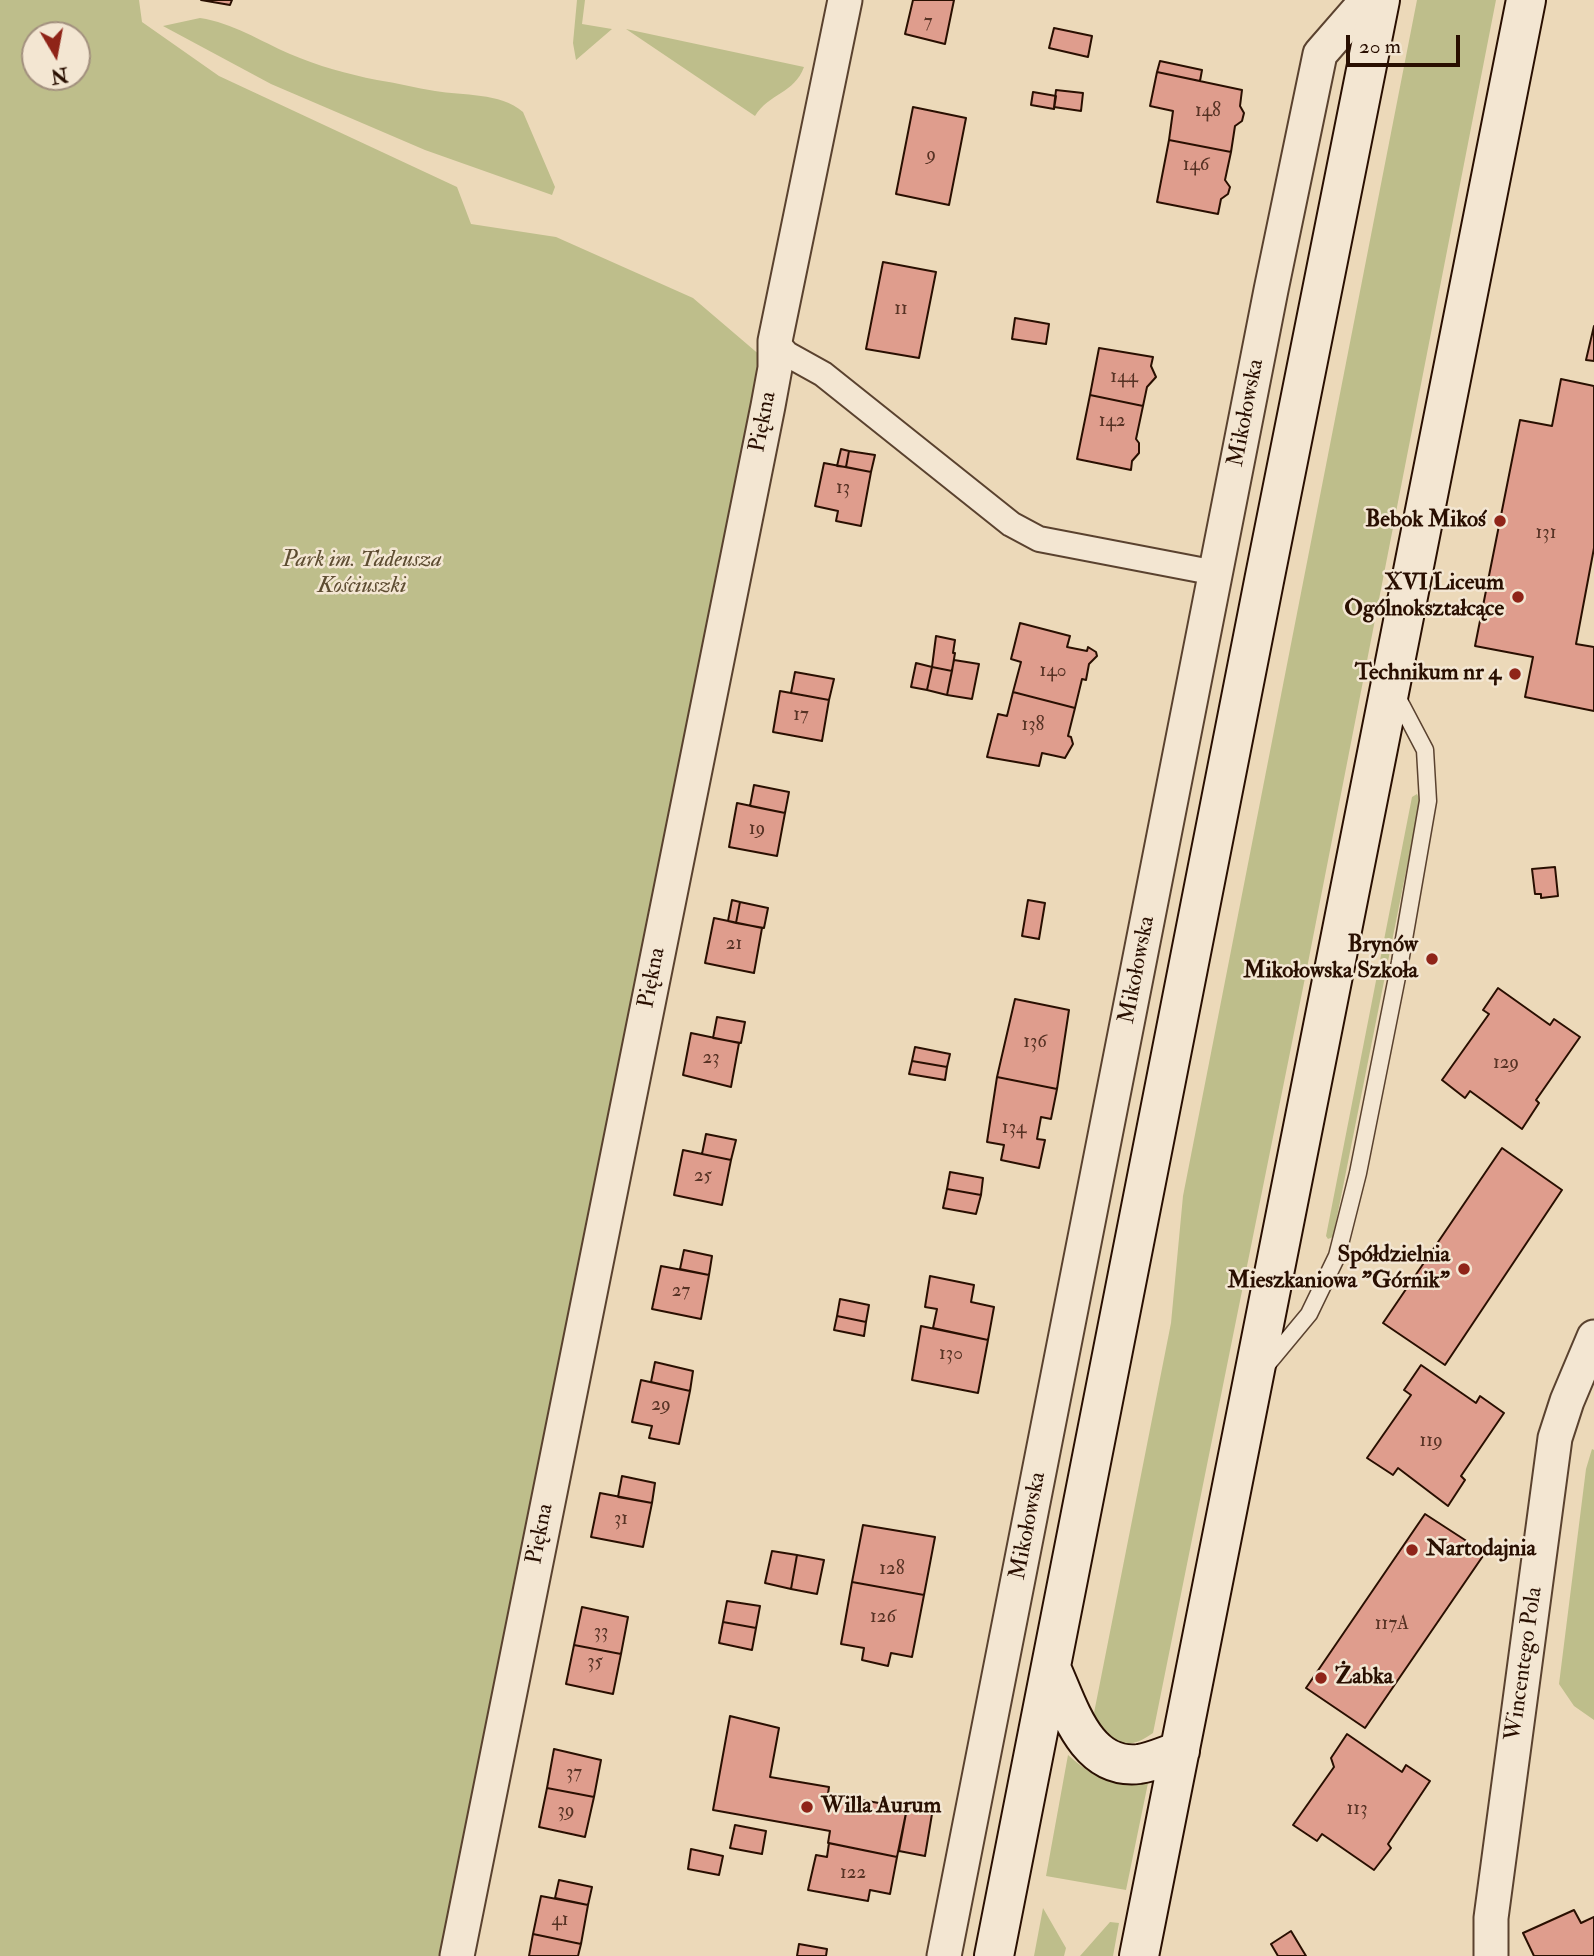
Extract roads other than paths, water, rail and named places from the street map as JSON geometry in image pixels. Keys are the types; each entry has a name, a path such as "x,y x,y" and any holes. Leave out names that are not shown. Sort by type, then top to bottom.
{"main road":[{"path":"994,1956 1380,0"},
{"path":"1139,1956 1526,0"},
{"path":"1051,1668 1082,1734 1101,1756 1118,1763 1138,1764 1180,1751"}],"street":[{"name":"Piękna","path":"457,1956 768,406 775,368 775,341 845,0"},
{"name":"Mikołowska","path":"944,1956 1320,54 1367,0"},
{"path":"775,341 788,354 822,374 1011,524 1039,539 1264,580"},
{"name":"Wincentego Pola","path":"1491,1956 1491,1918 1555,1438 1567,1401 1594,1337"}],"lane":[{"path":"1252,1382 1309,1314 1336,1256 1357,1173 1400,962 1428,801 1425,750 1390,684"}],"place":[{"name":"Bebok Mikoś","path":"1500,521"},
{"name":"XVI Liceum Ogólnokształcące","path":"1518,597"},
{"name":"Technikum nr 4","path":"1515,674"},
{"name":"Brynów Mikołowska Szkoła","path":"1432,959"},
{"name":"Spółdzielnia Mieszkaniowa \"Górnik\"","path":"1464,1269"},
{"name":"Nartodajnia","path":"1412,1550"},
{"name":"Żabka","path":"1321,1678"},
{"name":"Willa Aurum","path":"807,1807"}],"park label":[{"name":"Park im. Tadeusza Kościuszki","path":"362,574"}]}
